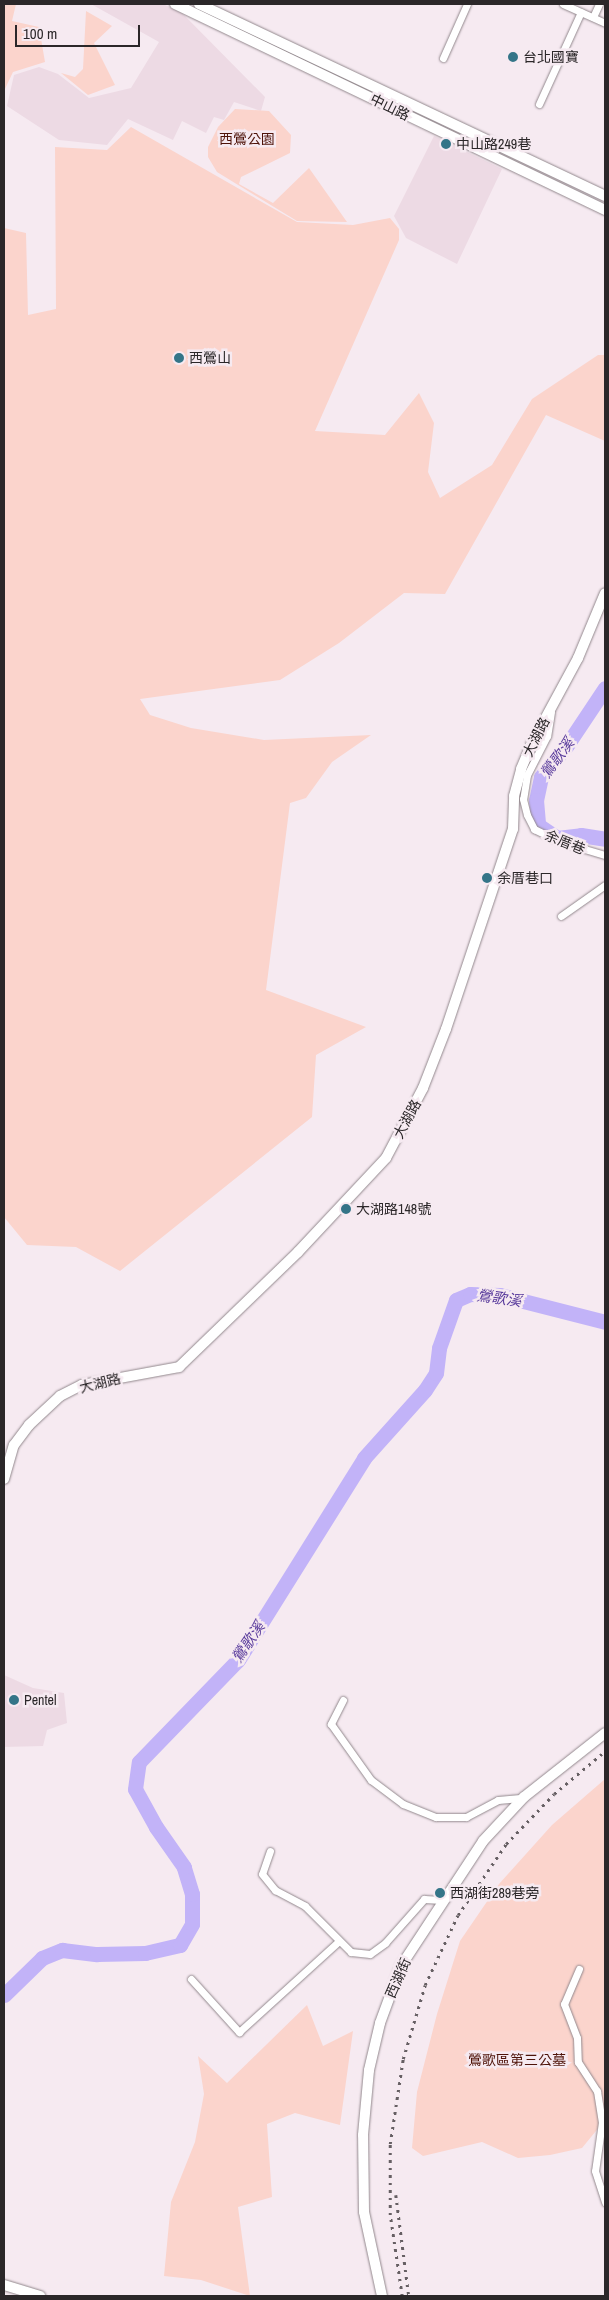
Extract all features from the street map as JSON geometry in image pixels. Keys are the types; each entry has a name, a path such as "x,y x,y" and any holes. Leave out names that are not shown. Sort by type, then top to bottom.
{"street":[{"name":"中山路","path":"175,4 605,210"},
{"name":"中山路","path":"199,4 605,196"},
{"path":"442,58 467,4"},
{"path":"563,4 605,23"},
{"path":"593,17 599,4"},
{"path":"539,104 581,12"},
{"name":"大湖路","path":"4,1479 14,1445 28,1425 60,1396 82,1385 179,1367 298,1252 386,1158 423,1088 446,1029 512,829 514,796 521,770 578,658 605,593"},
{"name":"余厝巷","path":"552,707 547,736 528,775 523,799 527,815 534,829 561,842 605,855"},
{"path":"561,916 605,885"},
{"path":"343,1700 331,1724 371,1780 403,1804 436,1817 466,1817 498,1800 524,1798"},
{"name":"西湖街","path":"382,2296 364,2212 363,2135 369,2070 380,2023 401,1966 442,1900 483,1841 524,1798 605,1733"},
{"path":"270,1851 262,1874 275,1890 305,1906 351,1952 370,1954 385,1943 424,1899 442,1900"},
{"path":"191,1980 239,2032 339,1941"},
{"path":"579,1969 564,2004 577,2038 578,2062 597,2091 602,2122 595,2171 605,2202"},
{"path":"4,2285 40,2296"}],"shaded area":[{"path":"91,4 163,4 182,13 265,97 261,111 234,102 224,120 214,117 206,133 182,121 173,140 128,119 107,145 59,140 7,106 14,75 39,67 58,74 89,98 131,88 159,42"},
{"path":"434,136 502,169 457,264 406,238 394,216"},
{"path":"4,1675 33,1688 64,1693 67,1723 47,1730 43,1746 4,1747"}],"green space":[{"path":"4,4 16,4 12,21 39,27 45,62 13,72 4,91"},
{"path":"86,11 112,26 94,43 115,85 88,95 61,73 75,77 83,69"},
{"name":"西鶯公園","path":"235,109 269,111 291,135 290,153 241,177 239,184 273,203 309,168 347,222 297,221 217,172 208,157 208,147 218,127"},
{"path":"131,127 297,222 353,225 390,218 399,229 399,240 315,431 385,435 419,393 434,423 428,472 440,498 492,465 532,399 598,355 605,355 605,441 546,415 445,594 404,593 339,643 280,680 140,699 150,715 191,728 264,740 371,735 332,762 306,798 290,803 266,990 366,1027 316,1055 312,1117 120,1271 76,1247 27,1245 4,1217 4,228 26,233 28,315 56,309 55,147 107,150"},
{"name":"鶯歌區第三公墓","path":"605,1779 605,2120 582,2148 550,2155 518,2158 482,2142 423,2156 412,2148 417,2092 437,2014 460,1941 499,1884 552,1825"},
{"path":"307,2005 323,2046 353,2031 340,2125 295,2113 267,2124 272,2197 238,2207 250,2296 201,2280 164,2276 171,2202 195,2142 204,2094 198,2056 227,2083"}],"waterway":[{"name":"鶯歌溪","path":"605,688 567,745 541,777 536,800 538,825 557,838 581,835 605,839"},
{"name":"鶯歌溪","path":"4,1995 42,1958 62,1950 97,1954 145,1953 180,1945 192,1924 192,1894 184,1867 156,1827 135,1789 139,1762 238,1660 364,1458 425,1390 436,1373 439,1348 456,1300 470,1294 500,1295 605,1322"}],"railway":[{"path":"402,2296 390,2215 390,2144 403,2059 425,1985 458,1915 506,1844 554,1794 605,1751"},
{"path":"396,2195 409,2296"}],"place":[{"name":"台北國寶","path":"513,57"},
{"name":"中山路249巷","path":"446,144"},
{"name":"西鶯山","path":"179,358"},
{"name":"余厝巷口","path":"487,878"},
{"name":"大湖路148號","path":"346,1209"},
{"name":"Pentel","path":"14,1700"},
{"name":"西湖街289巷旁","path":"440,1893"}]}
